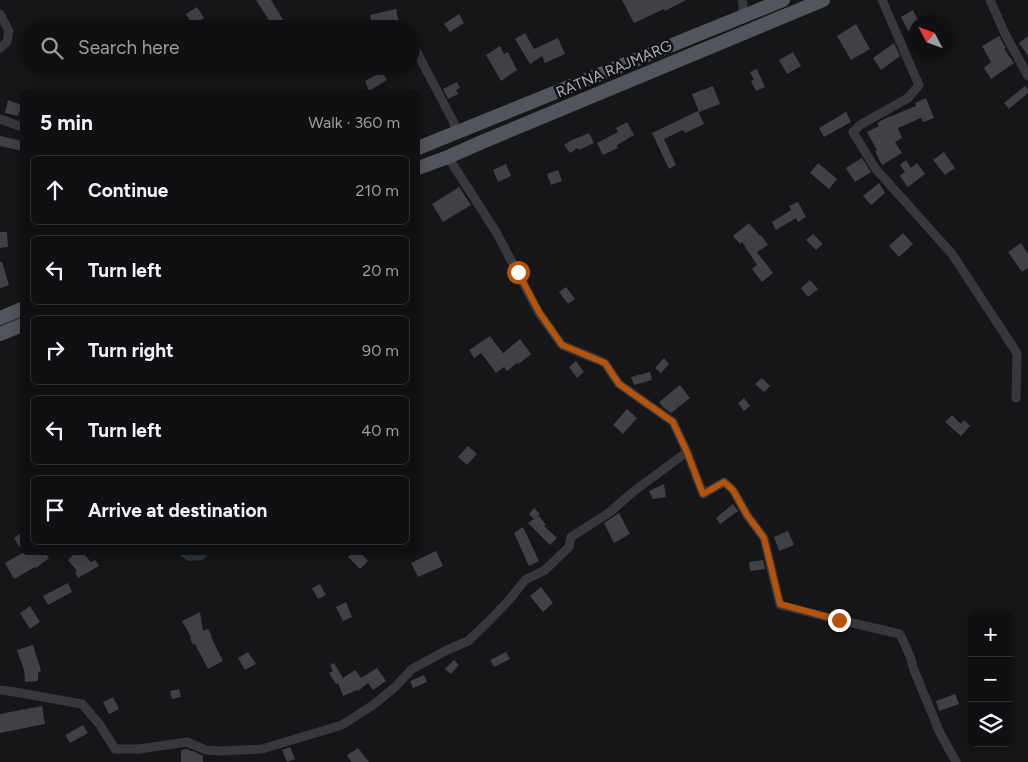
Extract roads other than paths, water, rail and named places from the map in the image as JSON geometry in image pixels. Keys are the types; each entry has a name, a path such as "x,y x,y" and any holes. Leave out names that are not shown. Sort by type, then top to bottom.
{"main road":[{"name":"RATNA RAJMARG","path":"420,147 783,0"},
{"name":"RATNA RAJMARG","path":"420,167 823,0"},
{"path":"0,318 20,310"},
{"path":"0,334 20,326"}],"street":[{"path":"742,0 743,16"},
{"path":"882,0 919,85 908,98 860,125 853,132 875,168 952,254 1017,353 1016,398"},
{"path":"990,0 1005,34 1028,76"},
{"path":"0,14 9,31 7,42 0,48"},
{"path":"420,58 457,132"},
{"path":"0,119 20,126"},
{"path":"448,157 496,232 539,312 562,345 605,363 619,384 673,422 703,494 724,482 733,490 747,515 764,538 780,604 900,634 940,733 956,762"},
{"path":"0,690 9,690 82,704 100,725 115,749 139,749 187,742 206,750 262,749 342,724 373,705 394,688 412,669 468,641 510,599 525,580 545,570 569,547 571,537 610,512 634,491 687,452"}]}
